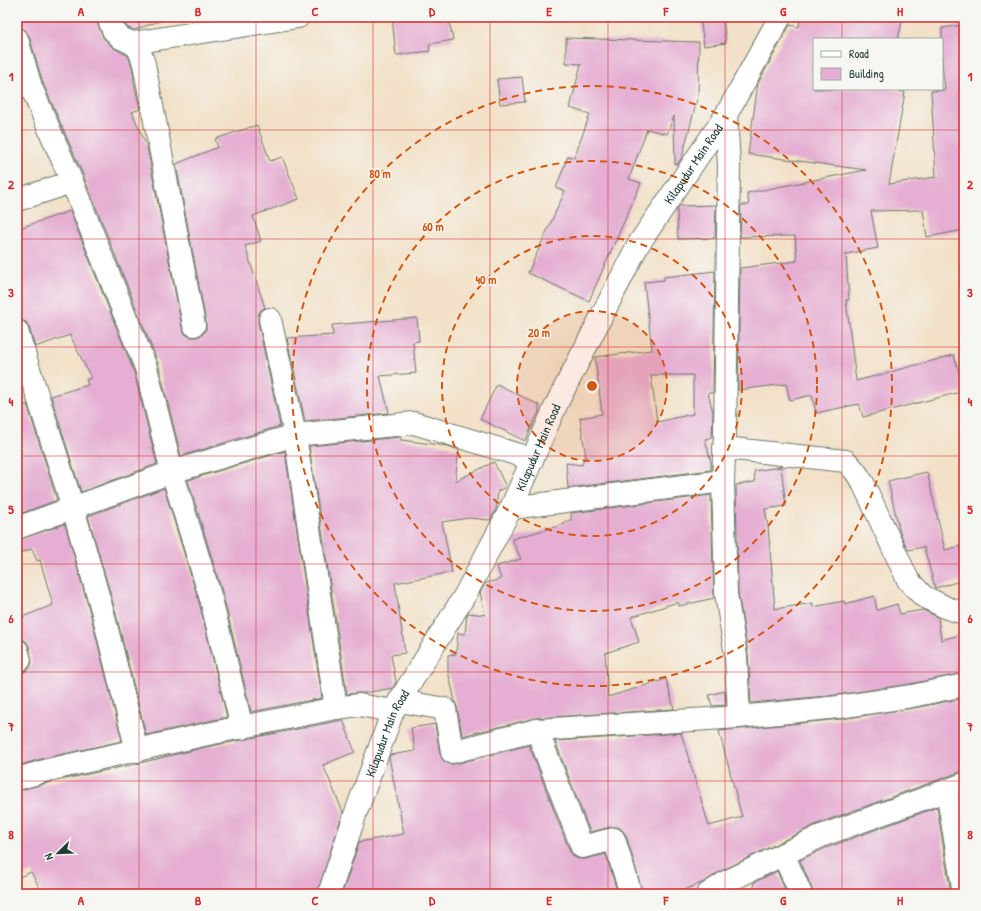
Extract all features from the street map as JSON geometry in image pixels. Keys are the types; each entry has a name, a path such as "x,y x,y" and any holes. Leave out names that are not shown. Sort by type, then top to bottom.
{"street":[{"path":"108,17 113,30 121,38 132,43 139,49 144,64 194,325"},
{"path":"132,43 298,17"},
{"name":"Kilapudur Main Road","path":"329,894 355,815 396,706 465,595 510,508 557,403 638,245 726,115 780,17"},
{"path":"17,39 31,87 72,182 146,368 172,472 211,599 242,728"},
{"path":"726,115 729,165 723,481 726,594 736,656 739,717"},
{"path":"17,200 72,182"},
{"path":"270,319 295,435 336,708"},
{"path":"17,331 73,508 103,613 137,751"},
{"path":"17,528 172,472 295,435 414,422 532,459"},
{"path":"724,448 846,461 863,482 908,580 923,596 947,608 964,613"},
{"path":"510,508 723,481"},
{"path":"17,650 20,660 17,662"},
{"path":"17,779 48,770 203,735 336,708 359,705 445,709 452,752 537,730 739,717 839,707 912,696 964,685"},
{"path":"537,730 582,847 614,839 631,894"},
{"path":"708,894 726,882 821,836 956,787 964,894"},
{"path":"783,854 801,894"}],"building":[{"path":"17,17 96,17 96,21 104,39 112,47 128,56 132,67 140,109 132,112 147,147 182,327 184,333 190,337 202,335 206,329 206,323 176,164 218,147 215,139 257,125 270,161 282,157 299,199 253,216 261,241 245,246 265,308 261,310 258,315 258,322 280,426 181,456 158,363 84,177 43,83 29,36 25,30 17,27"},
{"path":"121,17 165,17 165,19 134,30 128,28"},
{"path":"392,17 448,17 453,40 429,44 430,51 396,55"},
{"path":"700,17 723,17 726,43 704,46"},
{"path":"800,17 903,17 898,38 813,38 813,90 893,90 905,92 889,184 936,177 931,91 945,90 942,28 964,25 964,65 962,65 964,106 964,230 927,237 923,210 871,211 878,248 846,254 849,300 846,300 856,381 954,355 964,391 863,417 859,404 816,413 812,395 790,400 786,384 738,390 740,268 797,261 795,236 740,237 741,205 749,205 747,193 866,170 748,154 758,83 790,25 799,27"},
{"path":"566,38 699,42 698,96 682,157 678,164 675,164 674,116 667,134 647,129 629,179 641,183 589,301 528,273 565,191 556,188 568,156 574,158 590,114 570,108 581,64 566,63"},
{"path":"522,77 525,102 500,104 497,79"},
{"path":"716,205 715,238 678,239 677,210 679,206"},
{"path":"70,211 134,372 157,464 81,492 51,396 88,385 86,380 91,378 70,335 35,347 26,322 17,319 17,229"},
{"path":"715,271 713,393 708,393 713,412 712,437 705,439 711,462 711,470 568,488 566,463 582,465 584,458 586,458 580,418 602,414 595,357 652,350 644,282 664,280 664,277","holes":["651,375 693,375 693,414 657,422"]},
{"path":"417,318 419,341 413,342 416,373 380,376 389,413 305,421 287,338 333,335 332,325"},
{"path":"497,384 539,405 539,412 525,441 480,419"},
{"path":"27,404 57,500 17,515 17,408"},
{"path":"400,437 401,440 448,446 459,450 455,481 494,462 506,487 498,491 496,510 490,520 469,518 442,522 452,572 395,583 405,653 391,655 396,682 393,688 365,693 347,694 309,446"},
{"path":"285,451 322,698 251,712 223,595 188,480"},
{"path":"781,467 786,506 765,509 768,526 775,609 813,603 813,607 844,601 845,604 874,596 877,610 897,604 900,614 923,610 938,617 941,640 964,634 964,673 910,684 837,695 751,703 748,654 738,593 736,485 755,482 754,471"},
{"path":"927,472 945,550 960,546 964,562 964,580 935,588 924,547 908,550 900,533 888,481"},
{"path":"164,488 199,602 227,717 146,735 115,610 88,516"},
{"path":"711,495 714,598 679,606 678,602 631,617 639,642 605,653 608,697 666,679 674,709 536,718 462,736 457,707 448,671 448,655 456,654 458,633 465,634 467,615 469,613 485,615 480,592 486,583 501,579 497,566 521,559 512,539 565,524 564,522 571,520 571,513"},
{"path":"65,524 91,616 122,741 45,758 17,766 17,673 24,672 29,669 32,662 29,646 26,641 17,638 17,619 53,605 40,560 37,561 32,549 17,554 17,540"},
{"path":"725,691 726,705 712,706 709,695"},
{"path":"964,698 964,772 960,772 817,824 721,871 704,882 674,894 643,894 626,835 618,827 611,827 590,832 555,741 681,733 709,826 742,817 719,731 841,719 914,708"},
{"path":"343,720 355,752 323,765 343,812 317,894 43,894 31,872 17,878 17,791 206,747"},
{"path":"435,724 440,754 443,760 449,764 455,764 529,745 570,852 574,857 579,859 606,854 618,894 342,894 359,842 404,834 389,757 390,755 415,751 411,728"},
{"path":"937,807 951,894 813,894 800,860 826,848"},
{"path":"777,871 787,894 756,894 753,883"}]}
